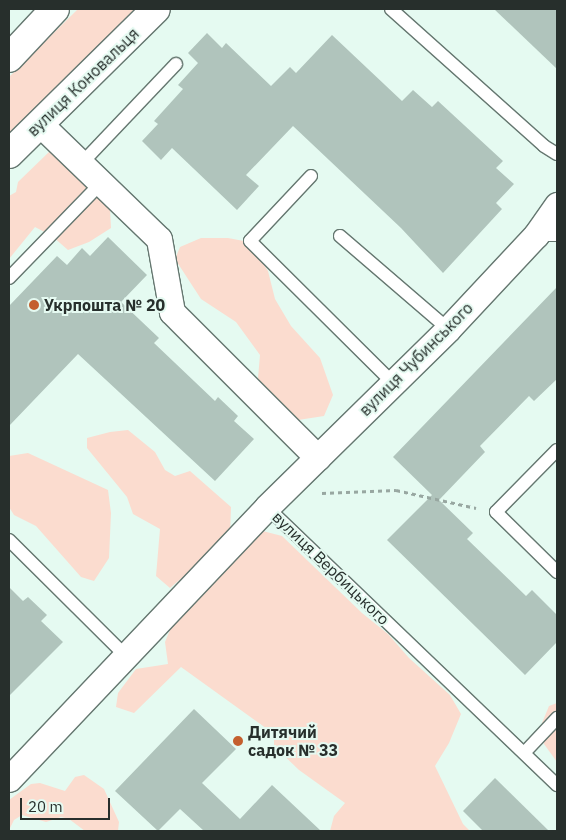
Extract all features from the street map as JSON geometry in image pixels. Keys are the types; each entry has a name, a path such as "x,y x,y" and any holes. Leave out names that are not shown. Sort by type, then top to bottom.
{"main road":[{"path":"9,58 56,9"},
{"name":"вулиця Коновальця","path":"9,154 156,9"}],"street":[{"path":"40,124 159,239 172,312 318,458"},
{"name":"вулиця Чубинського","path":"273,501 448,329 547,235 557,205"},
{"name":"вулиця Вербицького","path":"9,779 273,501"}],"lane":[{"path":"391,9 544,146 557,154"},
{"path":"81,164 176,64"},
{"path":"311,176 250,241 393,384"},
{"path":"9,278 101,183"},
{"path":"340,236 448,329"},
{"path":"557,450 496,512 557,572"},
{"name":"вулиця Вербицького","path":"273,501 557,785"},
{"path":"9,540 126,656"},
{"path":"524,752 557,718"}],"path":[{"path":"273,501 396,490 496,512"}],"shaded area":[{"path":"78,9 138,9 9,134 9,77"},
{"path":"51,150 110,208 111,228 89,242 68,250 52,236 35,227 9,259 9,196 16,192 18,182"},
{"path":"201,238 228,238 249,242 268,271 275,299 291,326 320,358 333,395 324,416 298,420 270,407 258,378 260,355 236,322 201,299 175,259 180,247"},
{"path":"128,430 155,452 165,470 175,476 190,471 231,507 230,537 170,588 156,576 160,529 133,514 127,497 87,448 87,438"},
{"path":"28,453 108,490 111,513 109,558 94,581 81,577 36,526 14,515 9,507 9,456"},
{"path":"255,529 282,536 362,613 388,634 409,658 450,695 461,714 449,743 435,766 463,824 470,831 330,831 334,816 345,803 299,770 274,746 274,734 181,667 134,713 116,707 118,693 136,669 168,664 165,642 177,613"},
{"path":"557,703 557,762 544,744 542,723 549,706"},
{"path":"84,775 104,789 119,822 118,831 85,831 69,819 61,817 46,822 22,815 14,820 9,830 9,800 31,784 40,783 65,791 75,777"}],"building":[{"path":"494,9 557,9 557,69"},
{"path":"207,33 222,48 226,43 271,86 290,67 296,73 332,35 402,101 413,90 432,107 438,101 503,161 496,168 514,184 496,203 502,209 443,273 401,228 293,126 246,175 259,186 237,210 172,148 161,160 142,141 158,124 154,121 183,89 178,85 198,63 188,53"},
{"path":"108,237 147,275 121,302 159,338 154,343 215,401 218,397 238,416 234,421 254,439 215,481 78,354 9,426 9,306 57,256 67,265 82,248 90,256"},
{"path":"557,287 557,379 534,401 529,396 480,446 485,452 439,500 473,533 467,539 526,596 532,590 557,615 557,642 525,675 387,540 432,495 393,457"},
{"path":"9,587 23,601 28,597 47,615 41,621 63,642 9,696"},
{"path":"194,709 236,749 202,783 240,819 272,785 321,831 204,831 180,809 158,831 115,791"},
{"path":"495,778 549,831 483,831 463,811"}],"place":[{"name":"Укрпошта № 20","path":"34,305"},
{"name":"Дитячий садок № 33","path":"238,741"}]}
